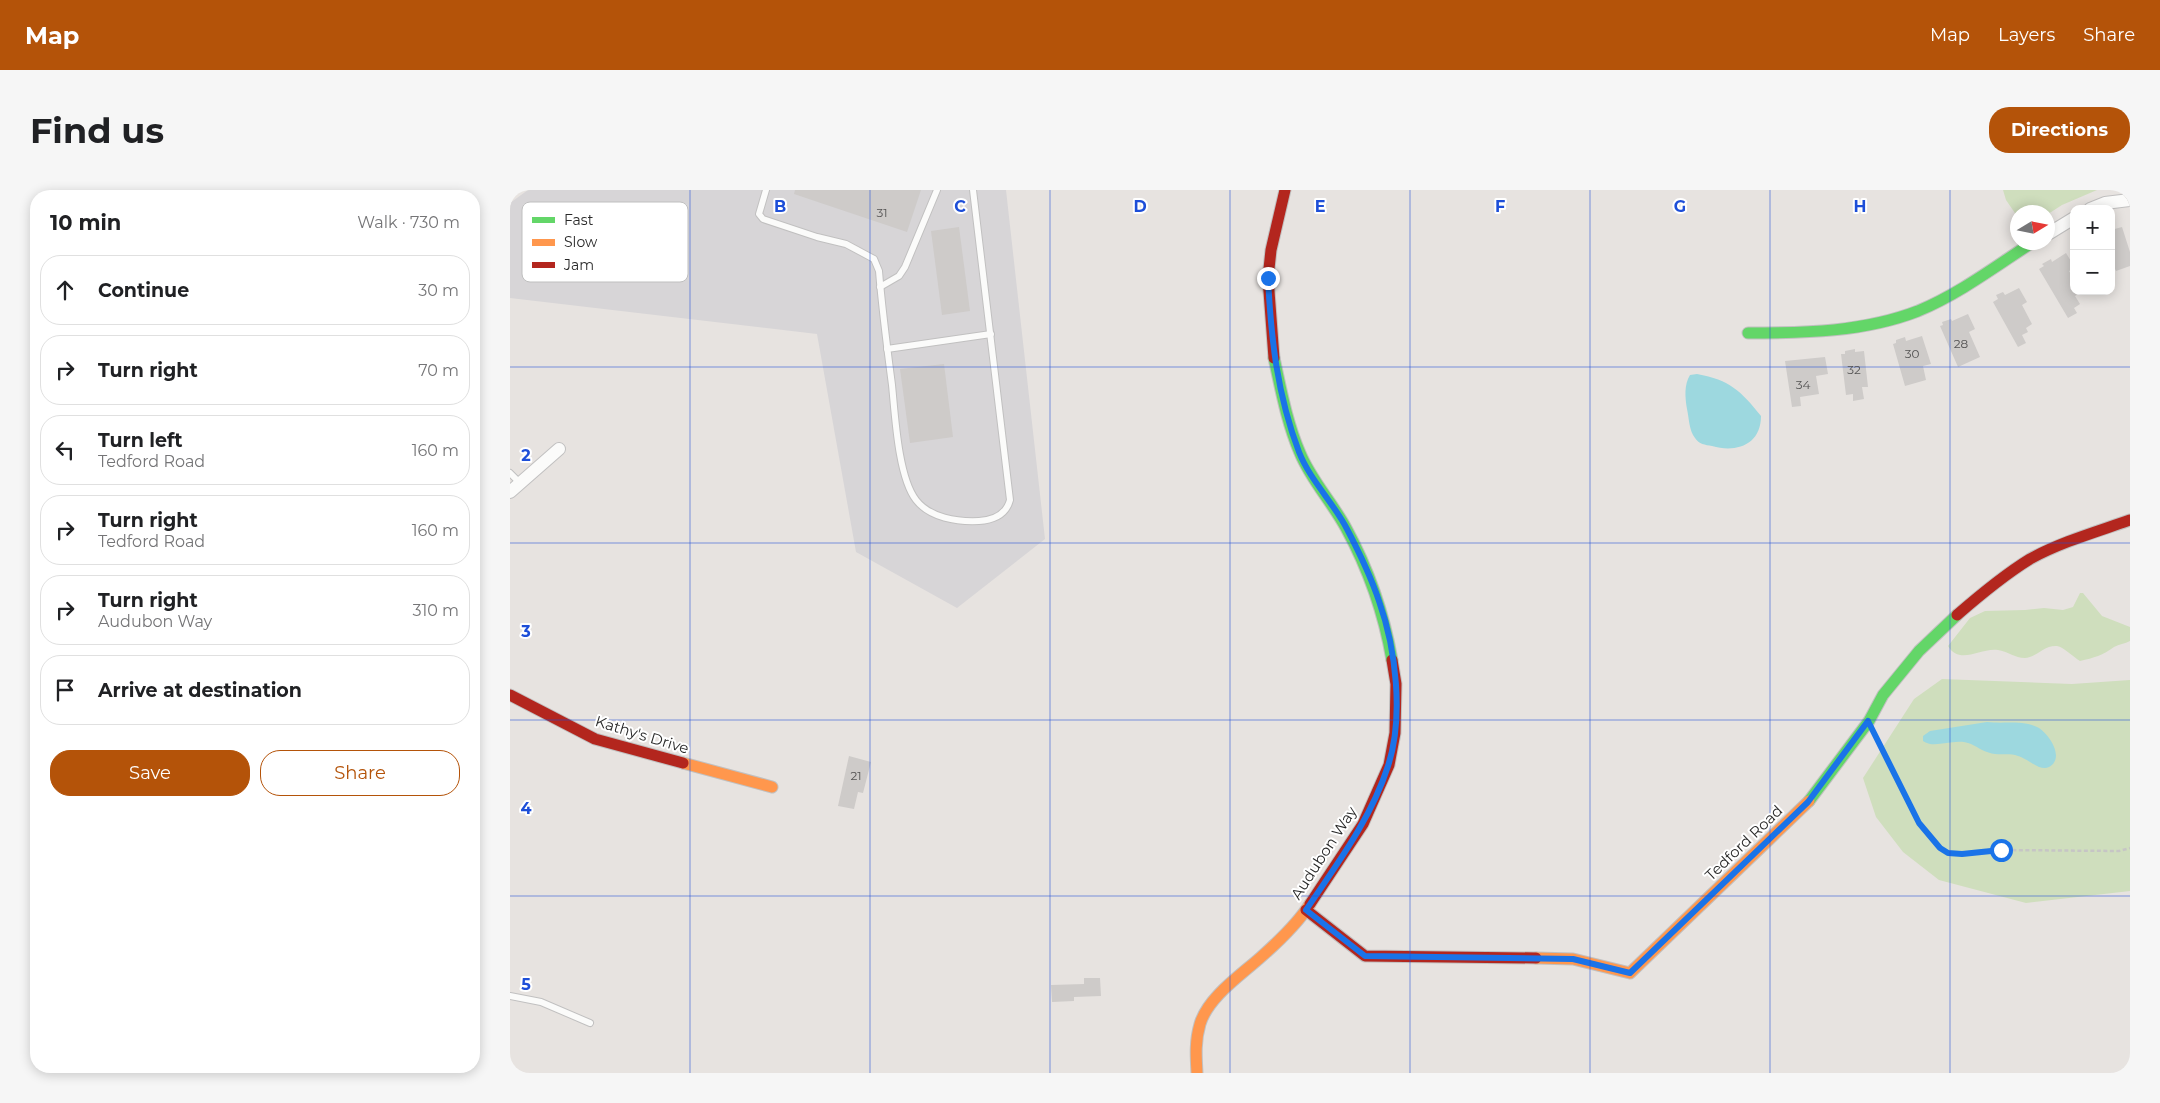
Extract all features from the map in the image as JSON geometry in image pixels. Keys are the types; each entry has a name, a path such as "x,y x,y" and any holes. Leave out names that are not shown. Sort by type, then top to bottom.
{"street":[{"name":"Audubon Way","path":"1197,1073 1195,1046 1200,1022 1210,1006 1230,982 1262,956 1306,910 1363,824 1389,764 1395,733 1396,684 1386,625 1379,601 1346,528 1300,454 1288,418 1280,383 1271,333 1268,278 1271,250 1285,190"},
{"path":"2100,205 2130,200"},
{"path":"2055,230 2070,220"},
{"path":"1748,333 1797,333 1846,329 1901,317 1958,290 2020,250"},
{"path":"510,492 559,449"},
{"name":"Tedford Road","path":"1306,910 1365,956 1573,959 1630,973 1808,802 1868,721 1883,695 1919,650 1958,614 2003,578 2031,559 2066,542 2130,520"},
{"name":"Kathy's Drive","path":"510,695 595,739 772,787"}],"lane":[{"path":"766,190 759,214 763,219 809,235 846,244 874,259 879,271 898,440 906,480 913,495 928,510 943,517 966,522 988,520 1008,509 1010,500 973,190"},
{"path":"880,287 899,276 905,267 937,190"},
{"path":"888,349 991,334"},
{"path":"510,473 520,483"},
{"path":"510,996 541,1002 590,1023"}],"path":[{"path":"1868,721 1919,823 1940,848 1948,853 1962,854 2001,850 2119,851 2130,848"}],"shaded area":[{"path":"528,190 1006,190 1045,539 957,608 856,552 817,334 510,298 510,203"}],"green space":[{"path":"2003,190 2097,190 2055,210 2055,205 2010,206"},
{"path":"2080,593 2083,593 2102,616 2130,627 2130,641 2098,656 2080,661 2063,648 2057,646 2048,647 2033,656 2025,658 1998,650 1958,655 1948,646 1970,618 1985,611 2044,608 2063,610 2073,607"},
{"path":"1942,679 2072,684 2130,680 2130,891 2026,903 1939,880 1903,852 1876,817 1863,778 1914,699"}],"water":[{"path":"1697,374 1726,383 1741,393 1754,407 1761,416 1757,434 1752,440 1738,447 1721,448 1705,445 1697,440 1690,428 1686,405 1686,391 1690,375"},
{"path":"1987,722 2019,723 2037,727 2046,734 2054,746 2056,758 2054,763 2049,767 2042,768 2022,757 1992,753 1965,742 1933,744 1923,741 1923,736 1930,731"}],"building":[{"path":"795,190 921,190 907,232 794,194"},
{"path":"959,227 970,311 942,315 931,231"},
{"path":"2122,227 2130,252 2130,266 2116,271 2115,269 2115,229"},
{"path":"2066,253 2070,260 2070,295 2076,295 2075,296 2080,304 2074,308 2077,313 2068,318 2039,269 2044,266 2042,264 2051,259 2052,262"},
{"path":"2019,288 2027,302 2022,305 2032,324 2026,328 2028,332 2022,335 2026,343 2018,347 1993,302 1998,299 1996,295 2003,292 2005,295"},
{"path":"1968,314 1975,329 1969,332 1980,357 1958,367 1940,326 1943,325 1942,322 1951,319 1952,321"},
{"path":"1922,336 1931,364 1923,366 1926,380 1905,386 1893,344 1896,343 1896,340 1905,337 1906,341"},
{"path":"1855,349 1855,352 1864,351 1868,387 1862,387 1864,399 1853,401 1853,394 1846,395 1841,354"},
{"path":"1825,357 1828,374 1816,376 1819,394 1800,397 1801,406 1792,407 1785,361"},
{"path":"944,364 953,437 910,443 900,369"},
{"path":"849,756 871,762 863,793 858,792 854,809 838,806"},
{"path":"1084,978 1100,978 1101,996 1074,997 1074,1001 1052,1002 1051,985 1084,984"}],"traffic: fast":[{"path":"1748,333 1834,330 1898,318 1918,311 1948,296 2021,250"},
{"path":"1274,358 1295,442 1310,472 1340,518 1362,560 1380,609 1392,660"},
{"path":"1809,801 1869,721 1883,695 1919,651 1957,615"}],"traffic: slow":[{"path":"683,763 772,787"},
{"path":"1536,958 1573,959 1630,973 1809,801"},
{"path":"1197,1073 1196,1048 1198,1030 1204,1014 1210,1005 1226,987 1281,939 1310,904"}],"traffic: jam":[{"path":"1274,358 1268,278 1271,250 1285,190"},
{"path":"1957,615 1992,586 2030,559 2066,542 2130,520"},
{"path":"1310,904 1363,824 1389,765 1395,733 1396,684 1392,660"},
{"path":"510,695 595,739 683,763"},
{"path":"1306,910 1365,956 1536,958"}],"route":[{"path":"1268,278 1274,357 1288,418 1300,454 1346,528 1379,601 1386,625 1396,684 1395,733 1389,764 1363,824 1306,910 1365,956 1573,959 1630,973 1808,802 1836,767 1868,721 1898,776 1919,823 1940,848 1948,853 1962,854 2001,850"}]}
